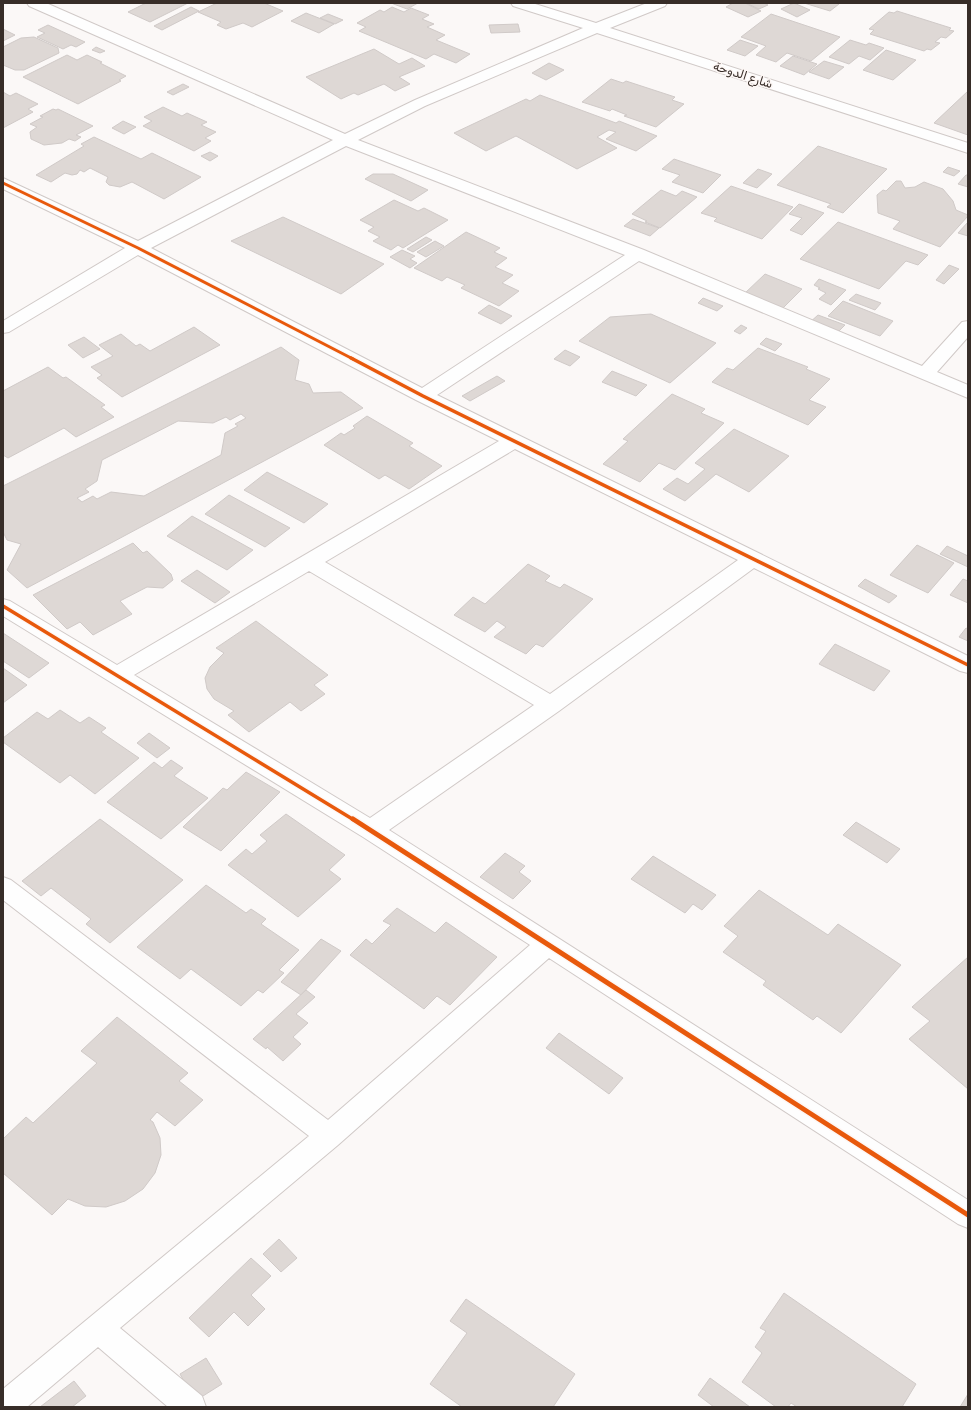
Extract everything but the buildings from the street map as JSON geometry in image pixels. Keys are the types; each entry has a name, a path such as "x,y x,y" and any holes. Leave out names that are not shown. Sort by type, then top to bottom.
{"street":[{"path":"34,3 345,140 638,254 968,392"},
{"name":"شارع الدوحة","path":"518,3 968,148"},
{"path":"3,328 138,248 420,102 596,28 660,3"},
{"path":"3,183 138,248 423,396 968,666"},
{"path":"423,396 638,254"},
{"path":"925,374 968,326"},
{"path":"117,675 514,441"},
{"path":"371,830 551,705 753,559"},
{"path":"310,562 551,705"},
{"path":"3,606 371,830 968,1215"},
{"path":"3,887 329,1136"},
{"path":"4,1407 329,1136 548,944"},
{"path":"99,1329 191,1407"}],"cycle path":[{"path":"3,183 138,248 423,396 968,665"},
{"path":"3,606 371,830 968,1215"}]}
